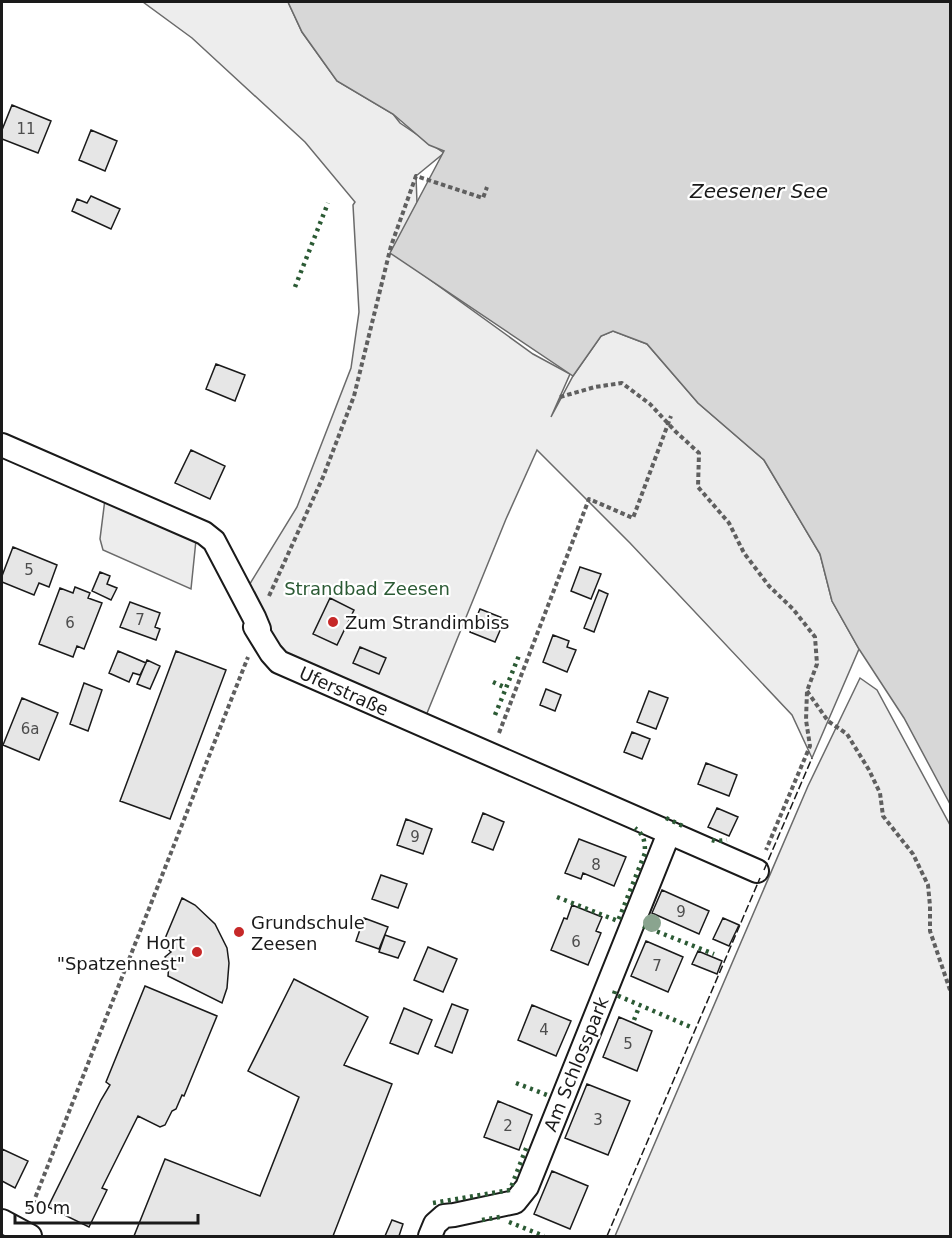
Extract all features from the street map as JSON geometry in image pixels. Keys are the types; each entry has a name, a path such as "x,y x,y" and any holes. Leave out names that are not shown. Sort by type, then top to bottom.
{"street":[{"name":"Uferstraße","path":"2,445 204,533 214,541 254,617 257,628 271,653 279,662 757,871"},
{"name":"Am Schlosspark","path":"430,1236 435,1224 444,1216 515,1202 527,1187 669,832"},
{"path":"2,1221 26,1234"}],"path":[{"path":"26,1234 257,628 323,477 354,396 391,246 416,176 483,198 487,187"},
{"path":"560,397 595,387 622,383 650,404 699,453 698,487 729,523 744,553 769,586 793,609 815,637 818,664 807,691 806,720 810,746 757,871"},
{"path":"490,754 589,499 633,518 670,416"},
{"path":"807,691 828,721 846,734 869,770 880,793 883,816 913,854 928,885 930,931 951,990"}],"shaded area":[{"path":"143,2 288,2 302,32 337,81 393,114 400,123 444,153 416,176 417,203 393,253 533,354 570,374 551,417 573,376 601,336 613,331 647,344 698,403 764,460 820,554 832,601 859,649 812,758 792,715 630,543 537,450 506,519 423,723 281,662 243,595 297,507 351,368 359,312 353,205 355,202 305,142 192,38"},
{"path":"105,499 196,540 191,589 103,550 100,539"},
{"path":"860,678 877,690 950,825 950,1236 615,1236 808,786"}],"water":[{"name":"Zeesener See","path":"288,2 950,2 950,804 904,718 859,649 832,601 820,554 764,460 698,403 647,344 613,331 601,336 573,376 390,253 444,151 429,145 393,114 337,81 302,32"}],"building":[{"path":"12,105 51,121 38,153 2,139 2,130"},
{"path":"91,130 117,141 105,171 79,160"},
{"path":"91,196 120,209 111,229 72,211 77,199 87,203"},
{"path":"216,364 245,375 235,401 206,389"},
{"path":"191,450 225,466 210,499 175,483"},
{"path":"13,547 57,565 49,587 39,583 34,595 2,582"},
{"path":"580,567 601,574 591,599 571,591"},
{"path":"100,572 110,576 107,584 117,588 111,600 92,591"},
{"path":"75,587 90,593 88,598 102,603 84,649 77,646 73,657 39,644 60,588 73,593"},
{"path":"599,590 608,594 594,632 584,628"},
{"path":"330,598 354,610 337,645 313,634"},
{"path":"130,602 160,613 155,627 160,629 156,640 120,627"},
{"path":"480,609 505,619 495,642 470,632"},
{"path":"553,635 569,641 567,647 576,650 567,672 543,662"},
{"path":"360,647 386,658 379,674 353,663"},
{"path":"118,651 146,663 140,675 133,673 129,682 109,673"},
{"path":"176,651 226,670 170,819 120,801"},
{"path":"147,660 160,666 150,689 137,684"},
{"path":"84,683 102,690 88,731 70,724"},
{"path":"546,689 561,695 555,711 540,705"},
{"path":"649,691 668,698 656,729 637,722"},
{"path":"22,698 58,713 39,760 3,745"},
{"path":"632,732 650,739 642,759 624,752"},
{"path":"706,763 737,775 729,796 698,784"},
{"path":"717,808 738,817 729,836 708,827"},
{"path":"483,813 504,822 493,850 472,842"},
{"path":"406,819 432,829 423,854 397,845"},
{"path":"579,839 626,857 614,886 583,873 581,879 565,873"},
{"path":"381,875 407,884 398,908 372,899"},
{"path":"662,890 709,911 699,934 652,913"},
{"path":"182,898 195,905 215,924 227,948 229,963 227,988 222,1003 168,976 169,964 165,957 171,952 168,949 169,944 164,941"},
{"path":"572,905 602,917 596,931 601,933 588,965 551,950"},
{"path":"364,918 388,927 379,949 356,941"},
{"path":"723,918 739,925 729,946 713,939"},
{"path":"385,935 405,942 398,958 379,952"},
{"path":"646,941 683,957 668,992 631,976"},
{"path":"428,947 457,959 443,992 414,980"},
{"path":"698,951 722,961 717,974 692,964"},
{"path":"294,979 368,1017 344,1065 392,1084 333,1236 134,1236 165,1159 260,1196 299,1097 248,1071"},
{"path":"145,986 217,1016 184,1096 182,1095 165,1125 160,1127 138,1116 102,1188 107,1190 89,1227 48,1207 110,1085 106,1082"},
{"path":"452,1004 468,1010 452,1053 435,1046"},
{"path":"532,1005 571,1021 556,1056 518,1040"},
{"path":"404,1008 432,1020 418,1054 390,1043"},
{"path":"619,1017 652,1031 637,1071 603,1057"},
{"path":"587,1084 630,1101 608,1155 565,1138"},
{"path":"498,1101 532,1115 519,1150 484,1137"},
{"path":"2,1149 28,1161 15,1188 2,1181"},
{"path":"552,1171 588,1186 570,1229 534,1214"},
{"path":"392,1220 403,1224 399,1236 385,1236"}],"hedge":[{"path":"295,287 328,203"},
{"path":"493,682 506,688 520,653"},
{"path":"495,715 506,688"},
{"path":"666,818 685,827"},
{"path":"557,897 618,921 645,853 643,839 635,828"},
{"path":"712,840 727,840"},
{"path":"643,926 714,954"},
{"path":"615,991 614,994 693,1028"},
{"path":"634,1020 639,1007"},
{"path":"516,1083 547,1095"},
{"path":"433,1203 510,1190 527,1146"},
{"path":"482,1220 500,1217"},
{"path":"509,1222 544,1236"}],"fence":[{"path":"764,870 812,758"},
{"path":"607,1236 760,878"}],"place":[{"name":"Zum Strandimbiss","path":"333,622"},
{"name":"Grundschule Zeesen","path":"239,932"},
{"name":"Hort \"Spatzennest\"","path":"197,952"}],"park label":[{"name":"Strandbad Zeesen","path":"367,588"}]}
